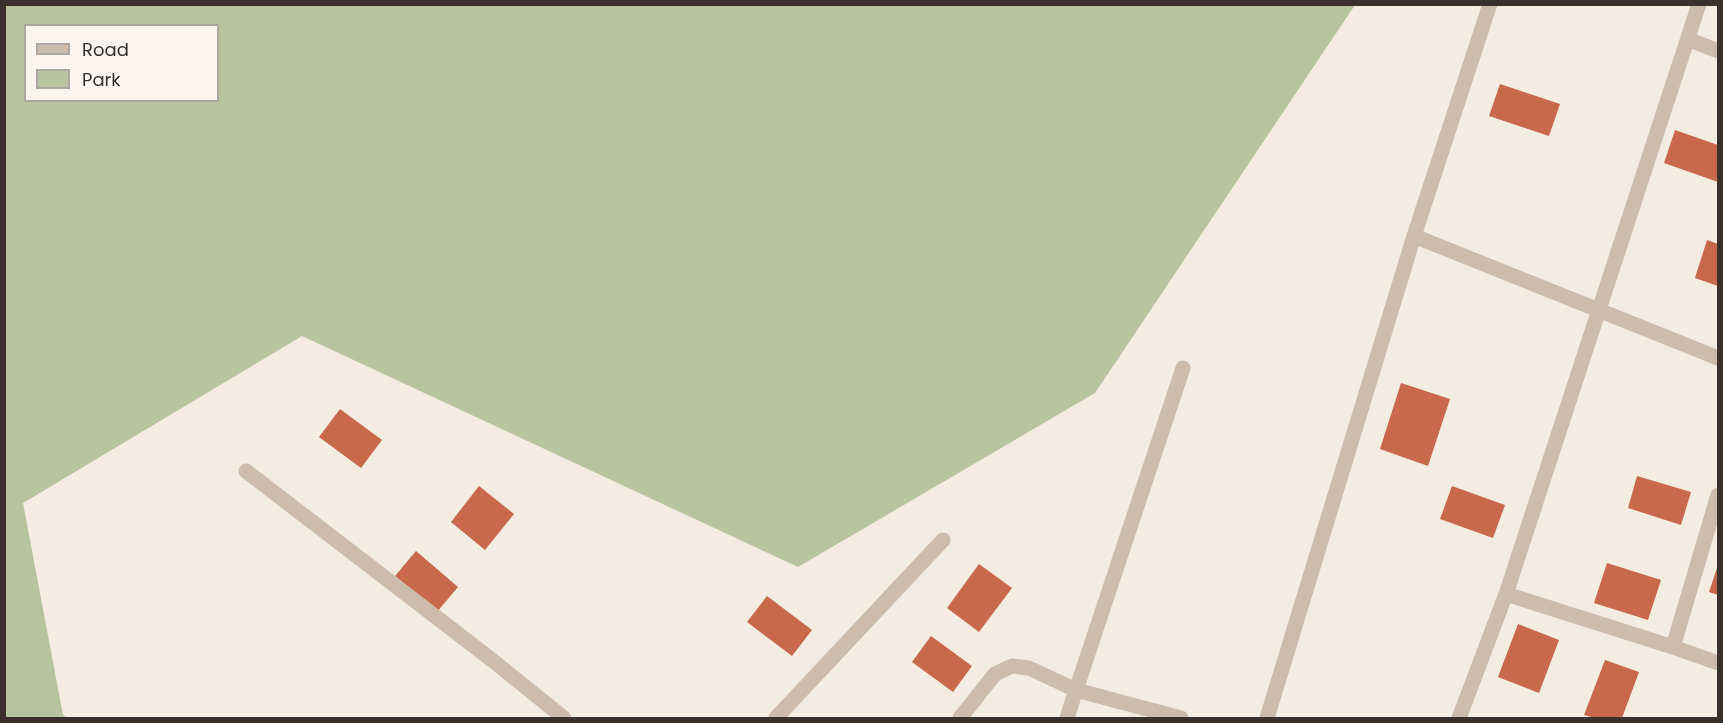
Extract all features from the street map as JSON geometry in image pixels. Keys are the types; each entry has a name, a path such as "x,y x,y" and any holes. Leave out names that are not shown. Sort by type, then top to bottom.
{"street":[{"path":"1267,718 1414,236 1490,4"},
{"path":"1459,718 1506,594 1699,4"},
{"path":"1688,39 1719,51"},
{"path":"1414,236 1719,358"},
{"path":"1067,718 1183,368"},
{"path":"246,471 564,718"},
{"path":"1673,647 1719,495"},
{"path":"776,718 943,540"},
{"path":"1506,594 1719,663"},
{"path":"960,718 995,674 1012,666 1029,668 1076,690 1181,718"}],"green space":[{"path":"5,4 1355,5 1095,393 798,567 302,336 23,503 63,715 68,718 5,718"}],"building":[{"path":"1500,84 1560,104 1549,136 1489,116"},
{"path":"1675,130 1718,145 1718,182 1664,163"},
{"path":"1707,240 1718,244 1718,286 1695,278"},
{"path":"1401,383 1450,399 1428,466 1380,449"},
{"path":"340,409 382,440 361,468 319,437"},
{"path":"1637,476 1691,492 1681,525 1628,508"},
{"path":"479,486 514,514 485,550 451,522"},
{"path":"1452,486 1505,505 1493,538 1440,519"},
{"path":"416,551 458,587 437,612 395,576"},
{"path":"1607,563 1661,580 1648,620 1594,603"},
{"path":"979,564 1012,588 979,632 947,608"},
{"path":"1718,565 1718,595 1709,592"},
{"path":"767,596 812,630 792,656 747,622"},
{"path":"1518,624 1559,640 1539,693 1498,677"},
{"path":"931,636 972,666 953,692 912,662"},
{"path":"1605,660 1639,672 1622,718 1595,718 1584,715"}]}
